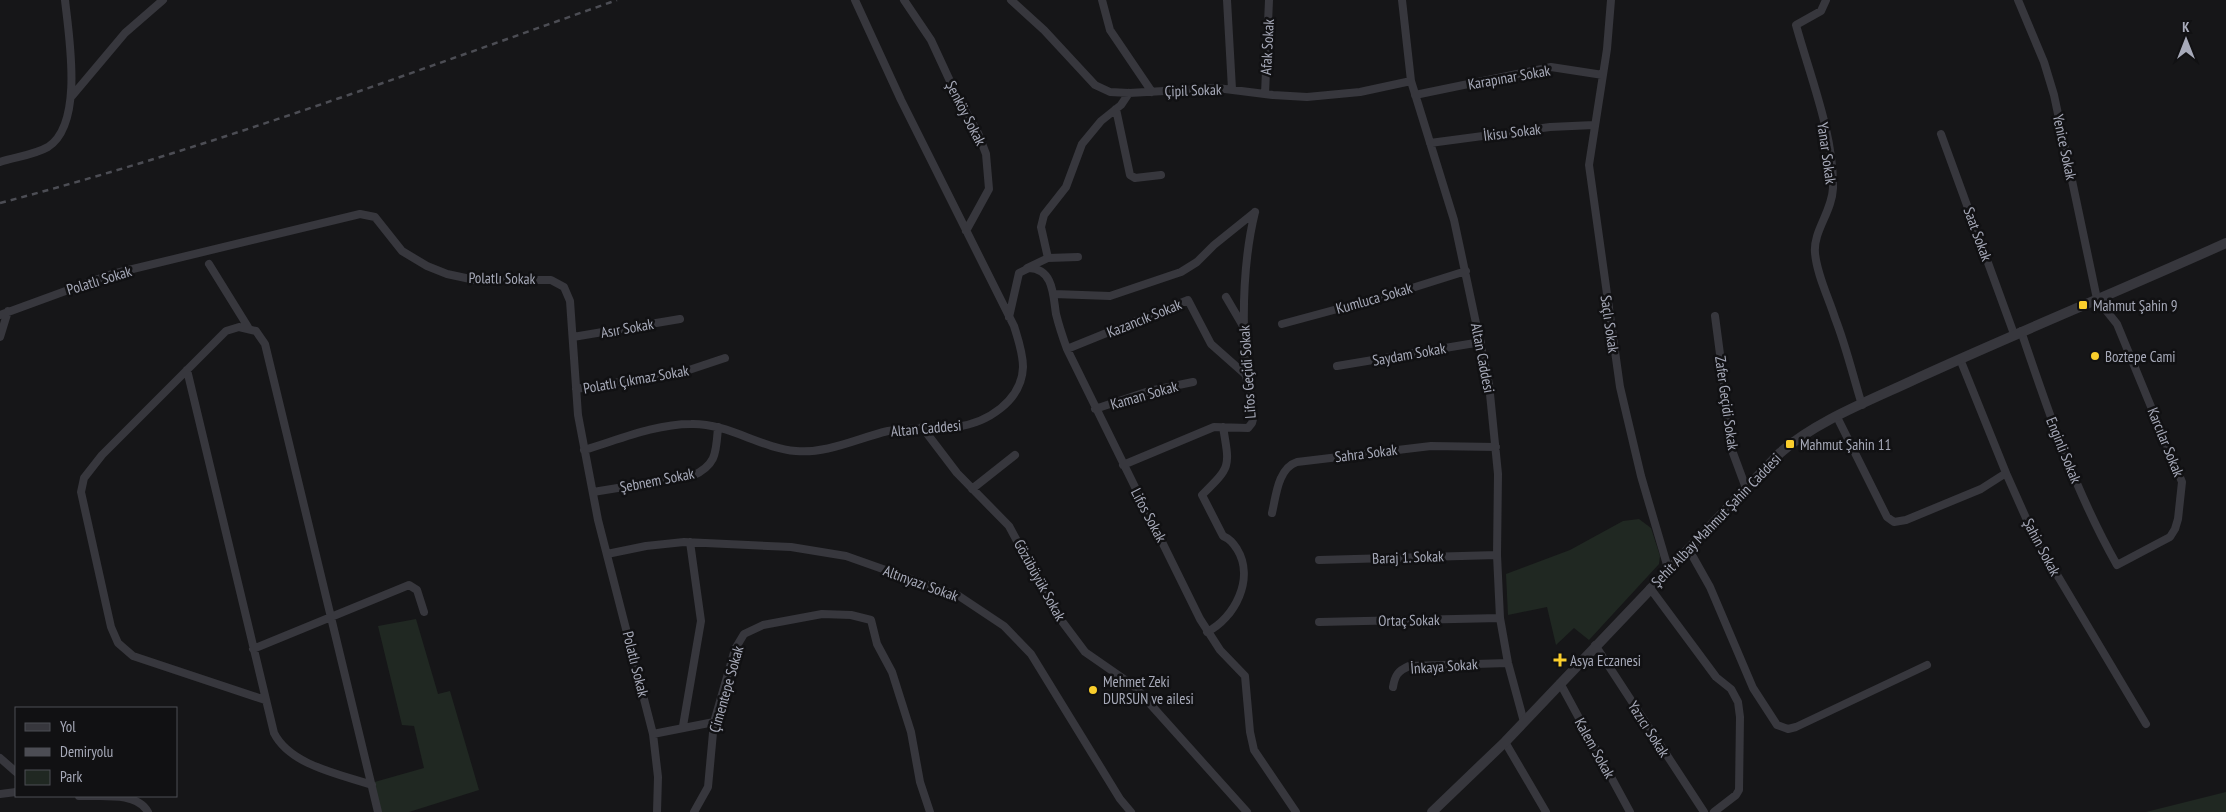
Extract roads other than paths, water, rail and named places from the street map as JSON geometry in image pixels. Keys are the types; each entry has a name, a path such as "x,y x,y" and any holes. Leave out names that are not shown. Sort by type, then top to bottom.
{"street":[{"path":"0,162 43,149 53,142 61,132 72,96 66,0"},
{"path":"72,96 125,33 163,0"},
{"name":"Altan Caddesi","path":"584,450 669,426 691,424 718,427 786,450 815,451 887,432 922,427 956,427 977,422 999,410 1017,391 1022,372 1023,358 1009,317 901,100 855,0"},
{"name":"Şenköy Sokak","path":"904,0 931,40 986,154 988,189 966,231"},
{"name":"Çipil Sokak","path":"1011,0 1044,30 1095,84 1110,92 1129,93 1207,88 1232,89 1265,94 1325,96 1360,92 1411,81"},
{"path":"1102,0 1110,30 1152,92"},
{"path":"1227,0 1232,89"},
{"name":"Afak Sokak","path":"1265,94 1269,0"},
{"name":"Altan Caddesi","path":"1402,0 1411,81 1454,220 1481,342 1496,447 1498,502 1496,555 1500,618 1508,662 1524,722"},
{"name":"Saçlı Sokak","path":"1611,0 1603,75 1594,125 1590,165 1615,358 1633,446 1668,568"},
{"name":"Yanar Sokak","path":"1826,0 1821,11 1796,25 1829,146 1832,180 1830,206 1818,232 1815,252 1821,280 1836,320 1862,405"},
{"name":"Yenice Sokak","path":"2018,0 2044,62 2054,95 2097,299"},
{"name":"Karapınar Sokak","path":"1415,94 1552,67 1603,75"},
{"path":"1048,258 1042,231 1044,215 1066,187 1082,144 1129,93"},
{"path":"1116,109 1130,175 1135,178 1161,175"},
{"name":"İkisu Sokak","path":"1430,143 1550,127 1594,125"},
{"name":"Saat Sokak","path":"1941,134 2017,332"},
{"name":"Lifos Geçidi Sokak","path":"1054,294 1110,296 1181,272 1197,262 1214,245 1255,212 1248,249 1243,326 1246,375 1253,411 1252,423 1248,428 1214,427 1123,465"},
{"name":"Polatlı Sokak","path":"0,315 8,310 112,274 365,214 374,217 396,244 409,256 438,271 475,280 542,278 556,281 569,296 576,389 592,492 653,734 658,776 657,812"},
{"name":"Şehit Albay Mahmut Şahin Caddesi","path":"1432,812 1524,722 1668,568 1790,444 1837,417 2017,332 2226,243"},
{"path":"1009,317 1016,279 1019,273 1048,258 1078,257"},
{"path":"209,264 248,327 259,334 265,344 378,812"},
{"name":"Lifos Sokak","path":"1025,269 1033,268 1043,273 1051,283 1058,322 1067,349 1095,409 1161,536 1207,632 1220,650 1245,676 1250,732 1254,750 1296,812"},
{"name":"Kumluca Sokak","path":"1282,324 1393,294 1466,271"},
{"path":"1226,297 1243,326"},
{"name":"Karcılar Sokak","path":"2097,299 2117,324 2182,482 2178,519 2172,535 2117,565"},
{"name":"Kazancık Sokak","path":"1067,349 1188,300 1211,344 1246,375"},
{"path":"0,337 8,310"},
{"name":"Zafer Geçidi Sokak","path":"1715,316 1733,453 1746,488"},
{"name":"Asır Sokak","path":"573,338 680,319"},
{"path":"248,327 239,326 226,331 102,456 87,472 82,483 82,497 111,627 121,647 133,656 265,700"},
{"name":"Enginli Sokak","path":"2017,332 2056,434 2098,530 2117,565"},
{"name":"Saydam Sokak","path":"1337,366 1481,342"},
{"name":"Polatlı Çıkmaz Sokak","path":"576,389 686,371 725,358"},
{"name":"Şahin Sokak","path":"1960,359 2006,473 2034,536 2146,724"},
{"path":"187,370 274,733 287,752 299,759 372,785"},
{"name":"Kaman Sokak","path":"1095,409 1149,391 1193,382"},
{"path":"1837,417 1887,517 1894,522 1906,520 1981,489 2006,473"},
{"name":"Şebnem Sokak","path":"592,492 692,476 704,470 716,455 718,427"},
{"name":"Gözübüyük Sokak","path":"922,427 957,474 1009,526 1055,612 1085,652 1134,686 1247,812"},
{"path":"1207,632 1227,617 1238,597 1244,577 1239,553 1230,538 1223,536 1202,495 1227,468 1228,458 1223,427"},
{"name":"Sahra Sokak","path":"1272,513 1280,480 1288,465 1297,462 1431,446 1496,447"},
{"path":"972,488 1015,455"},
{"path":"684,726 701,621 690,542"},
{"name":"Altınyazı Sokak","path":"607,554 646,546 690,542 776,546 846,556 948,591 970,602 1004,626 1031,654 1120,799 1131,812"},
{"path":"1688,548 1710,587 1753,688 1780,727 1788,729 1796,727 1927,665"},
{"name":"Baraj 1. Sokak","path":"1319,560 1496,555"},
{"path":"253,649 409,585 416,590 424,612"},
{"path":"1650,588 1716,677 1731,690 1738,702 1740,717 1739,790 1736,795 1714,812"},
{"name":"Çimentepe Sokak","path":"694,812 708,787 714,722 740,638 752,629 785,620 822,614 851,615 871,620 877,644 892,672 911,732 920,782 930,812"},
{"name":"Ortaç Sokak","path":"1319,622 1500,618"},
{"name":"Yazıcı Sokak","path":"1595,645 1704,812"},
{"name":"İnkaya Sokak","path":"1393,687 1394,677 1399,671 1409,666 1508,662"},
{"name":"Kalem Sokak","path":"1560,683 1630,812"},
{"path":"653,734 684,726 714,722"},
{"path":"1504,742 1546,812"},
{"path":"0,758 15,771"},
{"path":"0,794 15,792"},
{"path":"93,797 134,800 141,803 148,812"}],"railway":[{"path":"0,203 234,134 617,0"}],"place":[{"name":"Mahmut Şahin 9","path":"2083,305"},
{"name":"Boztepe Cami","path":"2095,356"},
{"name":"Mahmut Şahin 11","path":"1790,444"},
{"name":"Asya Eczanesi","path":"1560,660"},
{"name":"Mehmet Zeki DURSUN ve ailesi","path":"1093,690"}]}
